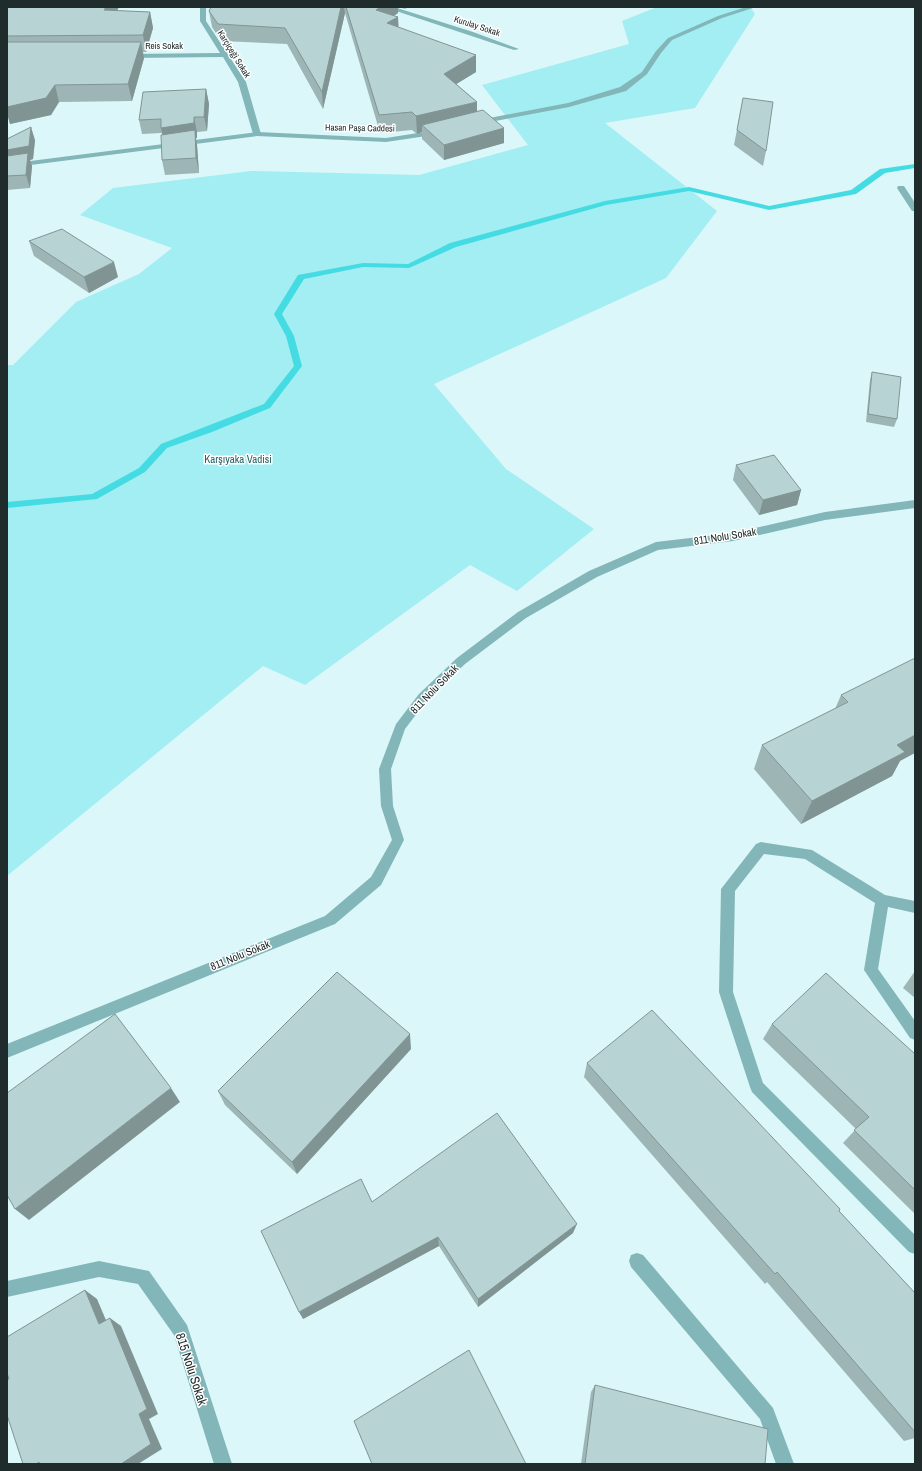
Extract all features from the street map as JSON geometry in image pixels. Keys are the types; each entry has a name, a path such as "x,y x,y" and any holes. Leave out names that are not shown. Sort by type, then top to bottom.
{"street":[{"name":"Karçiçeği Sokak","path":"203,7 203,21 242,82 257,134"},
{"name":"Kurulay Sokak","path":"387,7 471,33 516,49"},
{"path":"474,123 569,105 623,89 646,73 658,52 670,39 720,17 753,7"},
{"name":"Reis Sokak","path":"122,56 225,55"},
{"name":"Hasan Paşa Caddesi","path":"7,166 257,134 386,140 446,130"},
{"path":"901,188 915,209"},
{"name":"811 Nolu Sokak","path":"7,1051 330,920 336,915 376,881 398,840 387,806 385,769 400,727 423,697 461,661 522,615 593,574 656,546 733,537 825,516 915,504"},
{"path":"915,907 882,900 807,854 761,848 728,889 726,992 757,1087 915,1246"},
{"path":"882,900 871,970 915,1033"},
{"path":"637,1261 767,1414 785,1464"},
{"name":"815 Nolu Sokak","path":"7,1289 99,1269 143,1277 181,1331 223,1464"}],"green space":[{"name":"Karşıyaka Vadisi","path":"657,7 750,7 755,14 695,108 605,123 717,211 666,278 434,384 506,469 594,529 517,591 470,565 305,685 263,666 7,876 7,365 13,365 76,302 139,274 172,248 80,215 113,188 251,171 419,175 528,145 482,85 629,44 622,21"}],"building":[{"path":"7,7 106,7 104,10 150,12 143,35 7,36"},
{"path":"211,7 341,7 322,92 285,28 218,24 209,11"},
{"path":"346,7 381,7 376,10 398,17 387,23 476,55 444,74 477,102 416,116 412,112 379,115"},
{"path":"7,42 141,42 128,84 55,85 46,98 7,107"},
{"path":"206,89 204,117 194,117 194,123 161,128 161,119 139,120 143,92"},
{"path":"743,98 773,102 766,151 737,130"},
{"path":"483,110 504,128 444,145 422,125"},
{"path":"31,127 29,146 7,150 7,139"},
{"path":"195,130 196,158 162,160 161,135"},
{"path":"28,153 26,175 7,176 7,156"},
{"path":"62,229 114,262 84,277 29,241"},
{"path":"872,372 901,377 897,419 868,414"},
{"path":"774,455 801,490 763,500 736,465"},
{"path":"915,658 915,735 897,745 905,752 812,801 762,745 848,702 841,695"},
{"path":"337,972 410,1034 292,1162 218,1091"},
{"path":"826,973 915,1054 915,1190 854,1130 869,1117 772,1024"},
{"path":"652,1010 840,1209 839,1211 915,1293 915,1432 777,1272 775,1274 587,1063"},
{"path":"115,1014 171,1088 15,1209 7,1195 7,1093"},
{"path":"497,1113 577,1224 478,1299 438,1237 299,1312 261,1231 361,1179 372,1202"},
{"path":"85,1290 99,1324 110,1318 147,1409 139,1414 151,1444 121,1464 40,1464 39,1462 36,1464 23,1464 7,1415 7,1380 9,1379 7,1373 7,1337"},
{"path":"469,1350 526,1464 372,1464 354,1421"},
{"path":"595,1385 768,1429 765,1464 585,1464"}],"waterway":[{"path":"7,505 94,497 142,470 164,446 209,430 267,406 298,366 290,336 278,314 301,277 363,265 409,266 453,245 605,203 689,189 769,208 853,192 883,171 915,166"}]}
